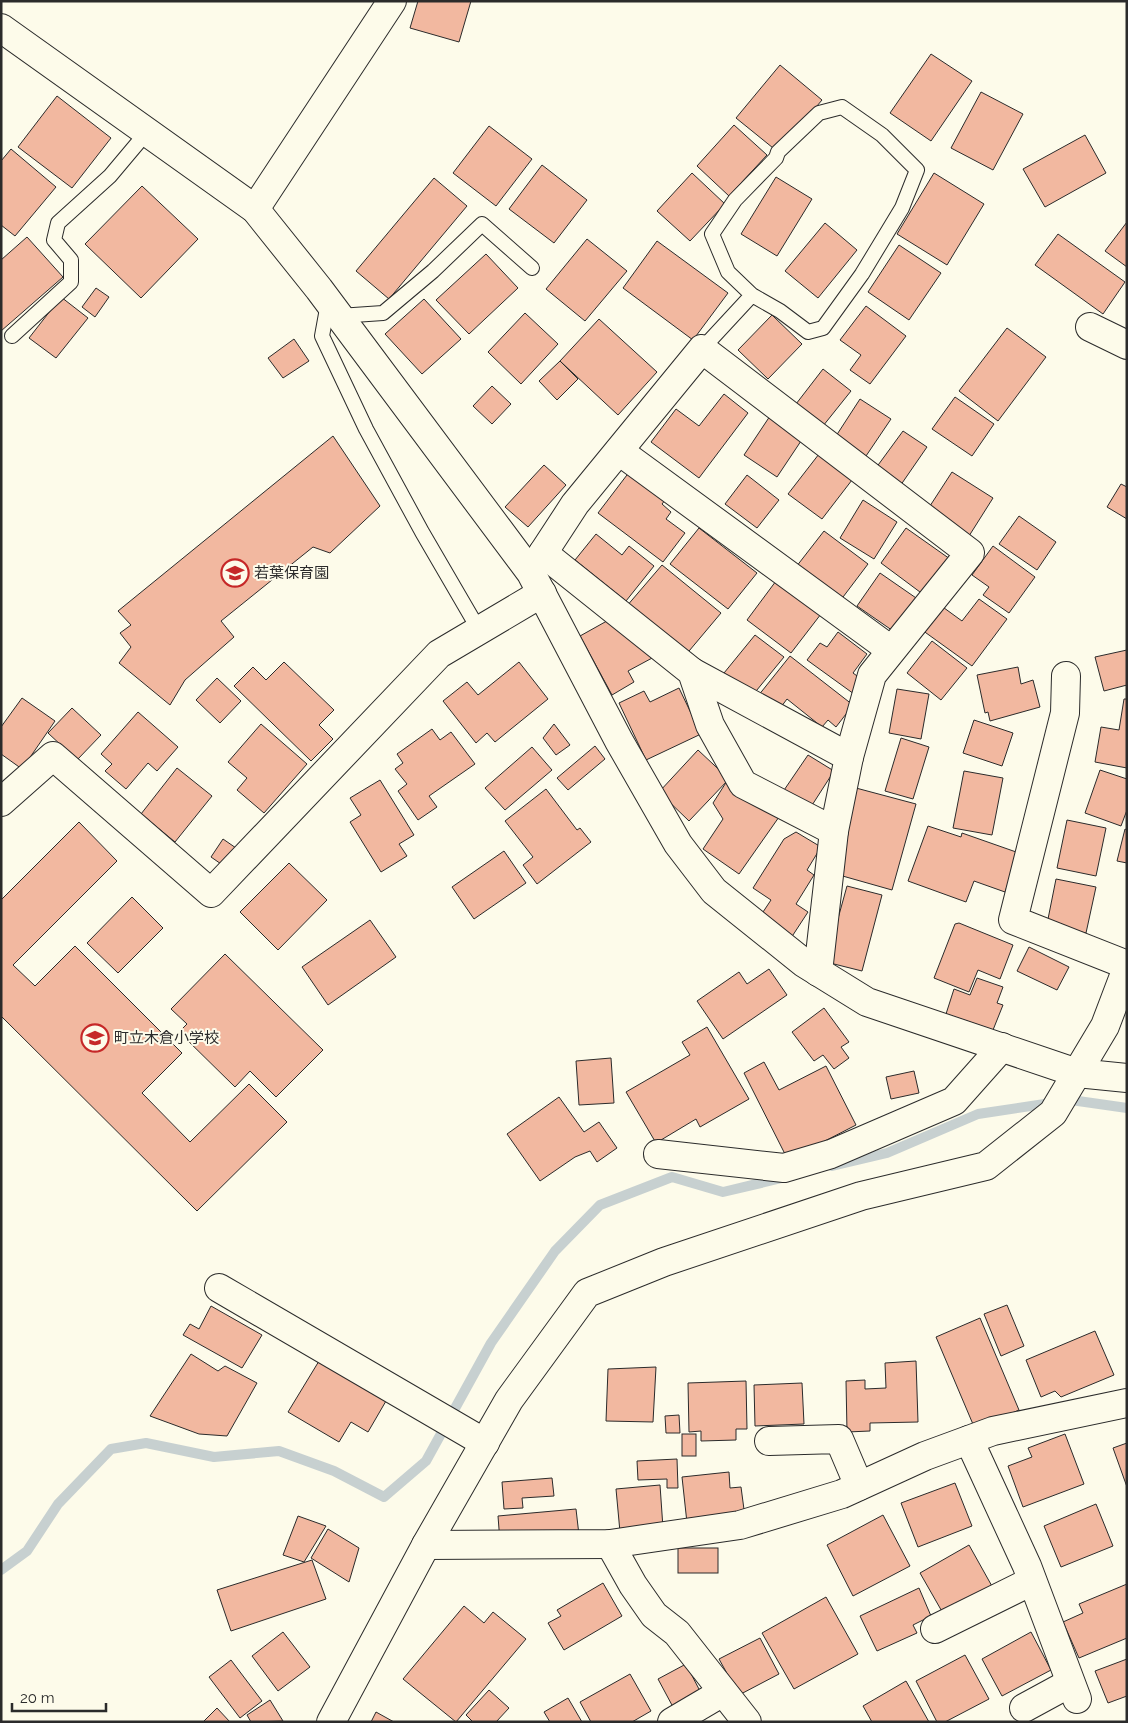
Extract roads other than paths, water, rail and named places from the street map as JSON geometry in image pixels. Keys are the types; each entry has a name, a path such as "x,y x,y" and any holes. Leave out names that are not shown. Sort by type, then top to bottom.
{"street":[{"path":"255,209 392,1"},
{"path":"1,28 255,209 538,573 620,741 678,844 714,890 804,963 868,1002 1077,1072 1127,1078"},
{"path":"1090,327 1127,345"},
{"path":"1,802 53,756 211,893 439,654 479,630 538,573 575,504 702,349 970,553 872,675 849,757 834,831 818,972"},
{"path":"618,450 891,650"},
{"path":"538,573 692,672 849,757"},
{"path":"692,672 710,725 743,784 834,831"},
{"path":"331,1722 426,1546 509,1400 587,1294 664,1262 861,1196 986,1166 1053,1113 1105,1026 1127,967 1013,920 1065,713 1066,676"},
{"path":"658,1154 784,1168 831,1154 954,1101 1002,1047"},
{"path":"219,1288 484,1443"},
{"path":"426,1546 610,1544 740,1525 842,1494 925,1456 993,1431 1127,1403"},
{"path":"769,1441 839,1439 859,1486"},
{"path":"969,1440 1032,1581 1074,1691 1024,1708"},
{"path":"610,1544 633,1585 654,1615 676,1633 747,1722"},
{"path":"935,1629 1032,1581"},
{"path":"672,1722 724,1692"}],"lane":[{"path":"842,107 882,135 917,170 902,208 862,274 823,328 808,332 780,310 752,295 728,272 712,234 735,200 818,113 842,107"},
{"path":"12,336 71,282 71,260 54,240 58,223 110,176 147,132"},
{"path":"479,630 422,532 366,429 322,336 334,309 383,313 433,271 482,224 532,268"},
{"path":"702,349 752,295"}],"waterway":[{"path":"832,1166 887,1153 978,1114 1071,1100 1127,1108"},
{"path":"1,1570 27,1551 58,1504 111,1449 146,1443 214,1457 279,1451 334,1471 384,1497 426,1461 491,1343 555,1251 600,1205 672,1177 723,1192 786,1177"}],"place":[{"name":"若葉保育園","path":"235,573"},
{"name":"町立木倉小学校","path":"95,1038"}]}
